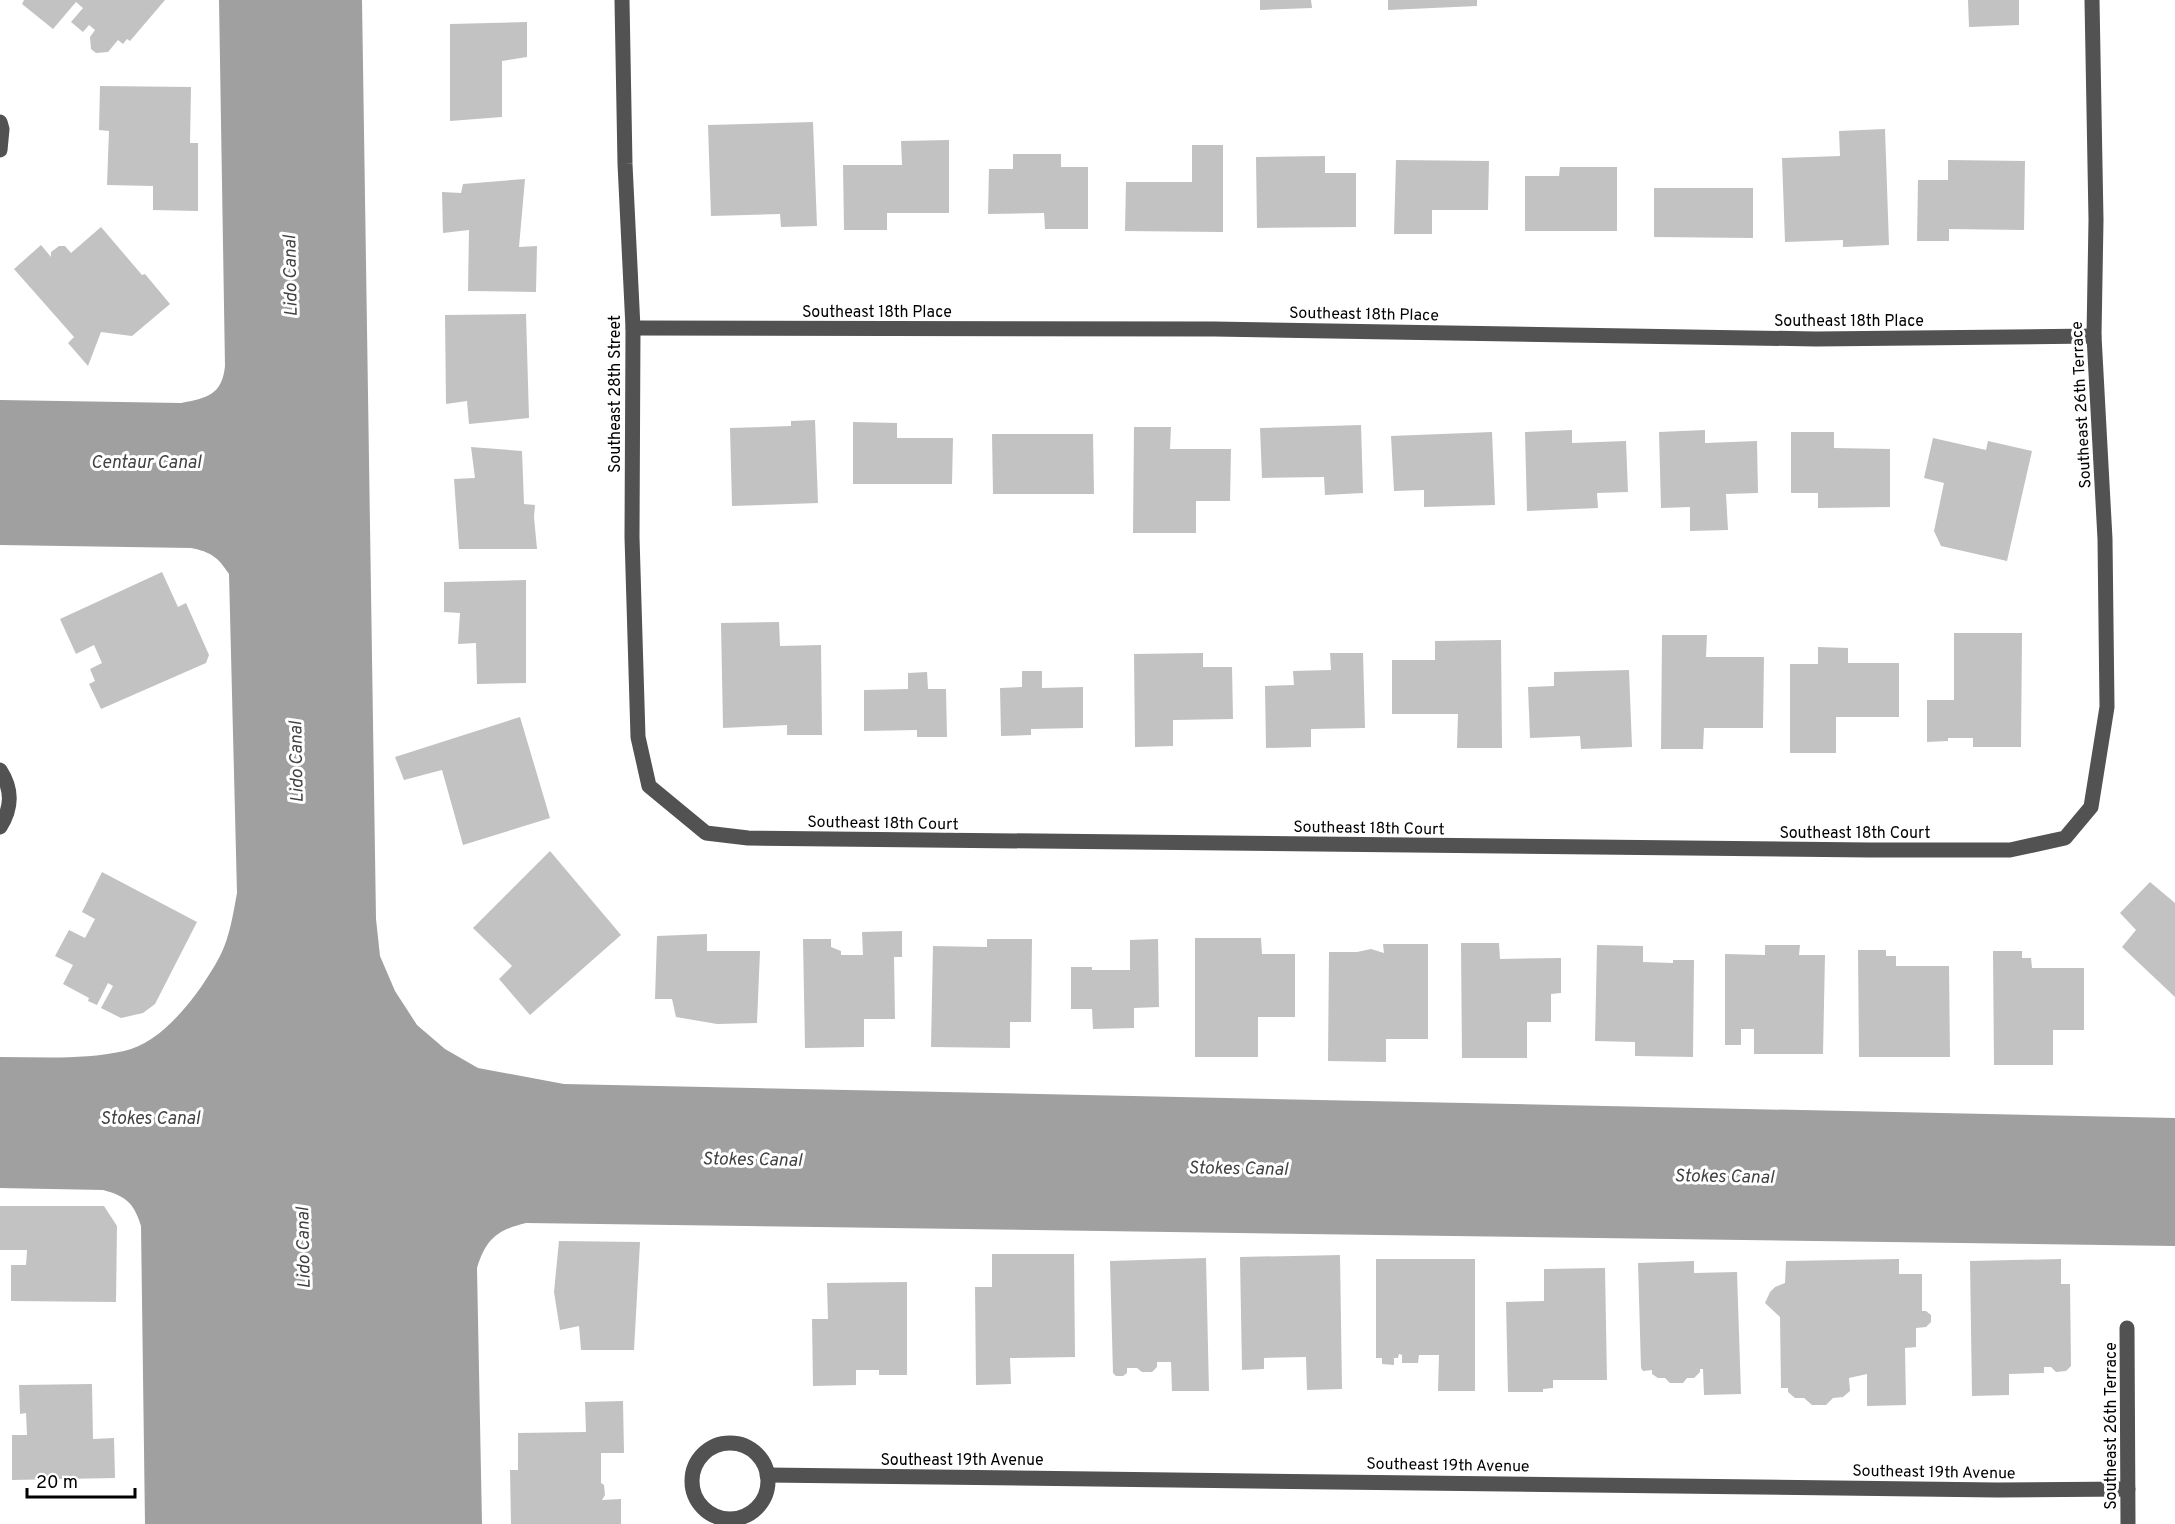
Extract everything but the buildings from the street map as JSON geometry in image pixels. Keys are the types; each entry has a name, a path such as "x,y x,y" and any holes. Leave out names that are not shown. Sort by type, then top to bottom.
{"street":[{"name":"Southeast 28th Street","path":"622,0 625,164 633,328 632,537 638,737 649,786"},
{"name":"Southeast 26th Terrace","path":"2091,807 2107,707 2105,539 2094,336 2096,220 2092,0"},
{"path":"0,122 2,129 0,150"},
{"name":"Southeast 18th Place","path":"633,328 1214,329 1816,339 2094,336"},
{"path":"0,770 8,785 10,801 6,817 0,827"},
{"name":"Southeast 18th Court","path":"649,786 706,833 748,838 2010,850 2065,838 2091,807"},
{"name":"Southeast 26th Terrace","path":"2127,1328 2128,1524"},
{"path":"724,1443 736,1443 757,1454 764,1463 767,1475 767,1488 763,1500 754,1510 743,1516 729,1519 705,1510 697,1500 693,1488 696,1464 712,1447 724,1443"},
{"name":"Southeast 19th Avenue","path":"767,1475 1997,1490 2128,1489"}],"water":[{"path":"219,0 362,0 376,919 380,956 395,991 417,1025 445,1049 478,1068 564,1084 2175,1118 2175,1246 526,1223 507,1229 494,1237 484,1250 477,1268 482,1524 145,1524 141,1226 128,1202 118,1195 103,1190 0,1188 0,1057 94,1056 139,1046 153,1038 180,1013 203,984 220,956 229,933 237,893 229,574 213,556 191,548 0,545 0,400 181,403 212,394 221,383 225,366"}],"water label":[{"name":"Lido Canal","path":"290,276"},
{"name":"Centaur Canal","path":"146,462"},
{"name":"Lido Canal","path":"296,762"},
{"name":"Stokes Canal","path":"150,1118"},
{"name":"Stokes Canal","path":"752,1159"},
{"name":"Stokes Canal","path":"1238,1168"},
{"name":"Stokes Canal","path":"1724,1176"},
{"name":"Lido Canal","path":"303,1248"}]}
